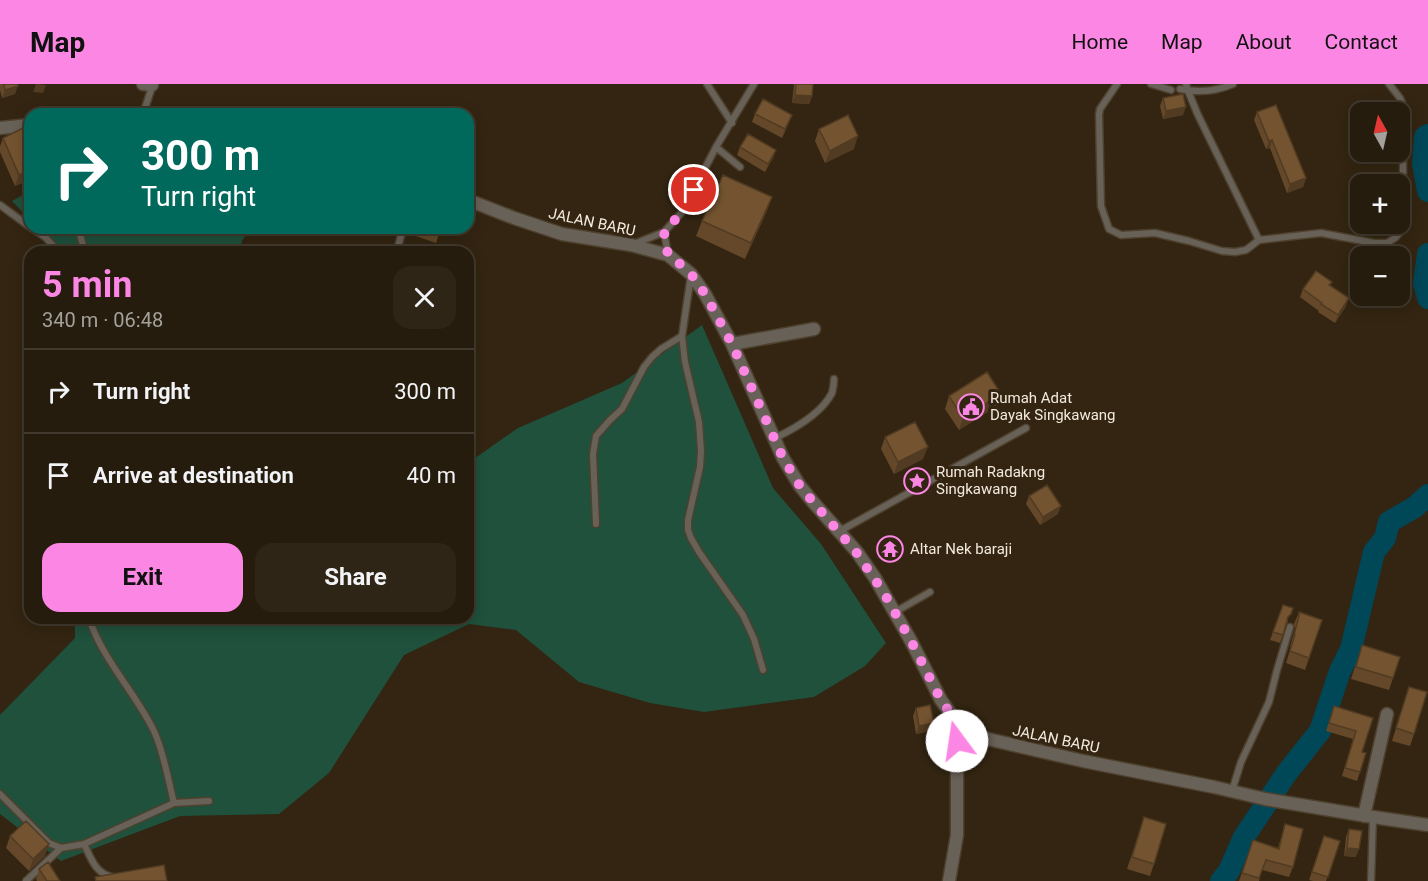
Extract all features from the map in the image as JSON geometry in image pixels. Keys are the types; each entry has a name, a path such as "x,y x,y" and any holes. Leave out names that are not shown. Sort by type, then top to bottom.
{"street":[{"path":"0,128 24,126"},
{"name":"JALAN BARU","path":"474,202 514,219 562,234 631,245 668,255 691,274 705,294 732,344 783,458 800,486 875,578 941,700 957,723 981,737 1083,761 1270,799 1368,817 1428,825"},
{"path":"732,344 814,328"},
{"path":"1368,817 1387,714"},
{"path":"949,881 957,835 957,723"}],"lane":[{"path":"144,108 150,84"},
{"path":"707,84 732,123"},
{"path":"631,245 664,232 683,211 716,147 754,84"},
{"path":"1117,84 1099,114 1101,206 1108,229 1121,235 1155,233 1230,252 1246,250 1259,240 1320,233 1374,243 1387,243 1395,238 1402,230 1406,218 1403,183 1406,116 1400,98 1389,84"},
{"path":"1151,84 1171,90"},
{"path":"1180,89 1187,87 1208,92 1221,90 1233,84"},
{"path":"1187,87 1259,240"},
{"path":"716,147 740,167"},
{"path":"0,205 24,222"},
{"path":"664,232 668,255"},
{"path":"41,234 53,246"},
{"path":"691,274 682,336 699,422 701,451 688,530 699,552 743,615 754,639 763,670"},
{"path":"596,524 593,445 596,436 622,409 644,367 652,357 682,336"},
{"path":"775,438 798,426 817,411 832,392 834,379"},
{"path":"838,532 1026,428"},
{"path":"895,612 930,592"},
{"path":"92,624 99,642 132,691 154,731 174,803"},
{"path":"1232,791 1241,762 1269,702 1290,627"},
{"path":"0,794 49,843 61,848 84,844 174,803 209,801"},
{"path":"1368,817 1371,881"},
{"path":"84,844 97,869 104,875 118,878"},
{"path":"26,881 61,848"}],"green space":[{"path":"24,194 24,214 12,201"},
{"path":"44,234 246,234 241,246 56,246"},
{"path":"702,325 773,488 821,544 886,643 865,666 814,697 704,712 650,703 579,682 516,630 469,624 474,624 474,459 518,428 622,383"},
{"path":"75,624 469,624 404,655 329,773 279,814 180,816 61,861 0,814 0,715 75,638"}],"building":[{"path":"4,84 17,84 18,86 5,90"},
{"path":"796,84 813,84 812,96 795,95"},
{"path":"1183,94 1186,107 1166,111 1163,98"},
{"path":"763,99 792,115 785,129 755,114"},
{"path":"1276,105 1306,178 1290,184 1272,140 1269,141 1257,112"},
{"path":"848,115 858,136 830,151 819,129"},
{"path":"24,128 24,173 19,175 3,138"},
{"path":"748,134 776,150 768,164 740,147"},
{"path":"723,175 772,197 751,243 702,221"},
{"path":"1316,271 1332,282 1329,285 1349,298 1338,315 1303,289"},
{"path":"987,372 1001,394 963,418 949,396"},
{"path":"915,422 928,447 898,462 885,437"},
{"path":"1047,485 1061,506 1043,517 1029,496"},
{"path":"1283,605 1293,608 1283,635 1273,632"},
{"path":"1299,612 1322,620 1309,658 1290,651"},
{"path":"1362,645 1400,657 1393,678 1356,667"},
{"path":"1409,687 1427,692 1414,734 1396,728"},
{"path":"930,705 934,723 919,726 916,708"},
{"path":"1334,706 1373,718 1362,752 1366,753 1360,772 1345,768 1356,731 1329,723"},
{"path":"1144,817 1166,824 1154,864 1132,857"},
{"path":"26,821 49,844 33,859 10,836"},
{"path":"1285,824 1303,829 1293,867 1266,860 1259,878 1242,873 1253,840 1279,849"},
{"path":"1349,829 1362,831 1359,849 1347,848"},
{"path":"1324,836 1340,841 1328,877 1312,872"},
{"path":"48,862 60,881 47,881 39,869"},
{"path":"164,865 167,881 96,881 95,877"}],"waterway":[{"path":"1428,135 1425,137 1423,163 1428,191"},
{"path":"1428,254 1424,283 1428,298"},
{"path":"1221,881 1229,871 1244,837 1286,774 1320,731 1340,671 1351,649 1374,552 1385,538 1389,522 1415,507 1428,495"}],"place":[{"name":"Rumah Adat Dayak Singkawang","path":"971,407"},
{"name":"Rumah Radakng Singkawang","path":"917,481"},
{"name":"Altar Nek baraji","path":"890,549"}],"route":[{"path":"694,190 683,211 664,232 668,255 691,274 705,294 732,344 783,458 800,486 856,552 884,593 941,700 957,723 957,741"}]}
